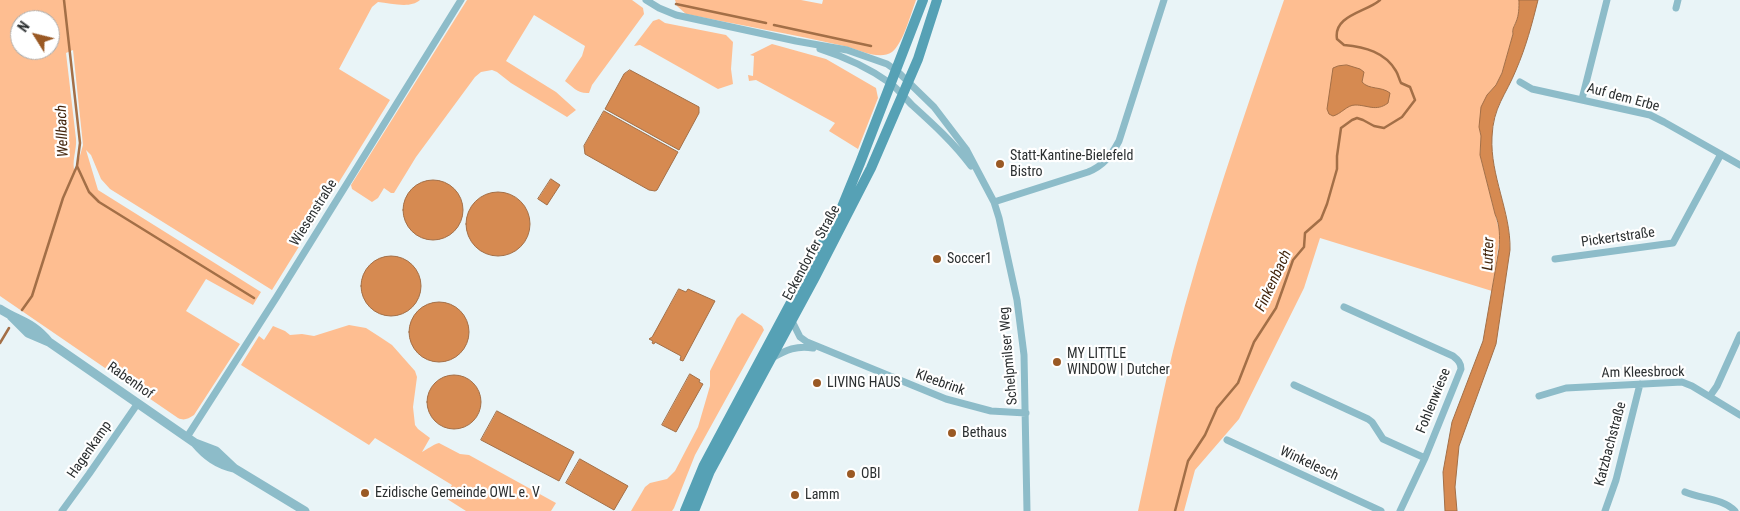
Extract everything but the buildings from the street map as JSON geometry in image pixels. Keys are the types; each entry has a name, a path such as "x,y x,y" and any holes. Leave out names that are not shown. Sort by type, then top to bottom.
{"main road":[{"name":"Eckendorfer Straße","path":"685,511 704,465 842,207 897,71 923,0"},
{"name":"Eckendorfer Straße","path":"694,511 710,471 850,211 903,96 918,59 937,0"}],"street":[{"name":"Wiesenstraße","path":"187,437 268,311 461,0"},
{"name":"Schelpmilser Weg","path":"646,0 666,12 681,17 847,50 887,64 897,71 934,107 963,144 994,202 1017,300 1024,355 1027,511"},
{"path":"994,202 1088,172 1098,168 1106,161 1119,141 1164,0"},
{"path":"1582,100 1607,0"},
{"name":"Schelpmilser Weg","path":"796,41 843,56 872,71 891,84 962,154 988,189"},
{"name":"Auf dem Erbe","path":"1520,82 1532,89 1635,111 1658,118 1740,165"},
{"name":"Pickertstraße","path":"1555,259 1673,243 1721,154"},
{"name":"Fohlenwiese","path":"1344,307 1453,356 1459,361 1461,369 1425,458 1400,511"},
{"name":"Rabenhof","path":"0,308 11,316 32,325 49,342 195,443 212,460 224,466 234,468 305,511"},
{"name":"Kleebrink","path":"792,321 800,337 822,349 946,399 991,411 1026,413"},
{"path":"1710,396 1717,386 1740,336"},
{"name":"Kleebrink","path":"772,358 794,347 803,346 822,349"},
{"name":"Am Kleesbrock","path":"1539,396 1566,388 1682,382 1710,396 1740,415"},
{"name":"Katzbachstraße","path":"1605,511 1616,480 1640,384"},
{"path":"1294,385 1368,418 1383,439 1425,458"},
{"name":"Hagenkamp","path":"62,511 138,403"},
{"name":"Winkelesch","path":"1227,440 1381,511"},
{"path":"1685,492 1700,498 1724,503 1735,511"}],"shaded area":[{"path":"0,0 420,0 406,5 378,2 372,7 339,69 390,100 272,290 110,189 101,179 91,155 86,150 98,190 261,292 253,305 206,279 186,311 240,344 194,415 186,419 178,418 0,296","holes":["73,50 83,145 75,173 76,139 66,53"]},
{"path":"467,0 632,0 643,8 644,14 592,85 589,93 573,88 565,81 582,56 585,46 534,15 506,61 556,92 576,110 567,117 511,83 497,72 492,70 481,72 475,77 416,157 394,193 384,188 378,198 372,202 352,189 351,185"},
{"path":"675,0 801,0 822,4 823,0 916,0 906,28 896,48 887,54 875,55 850,47 686,14 677,6"},
{"path":"1284,0 1519,0 1518,17 1513,29 1502,73 1496,85 1487,95 1479,127 1481,136 1480,155 1500,234 1492,291 1320,238 1304,288 1239,419 1195,470 1184,511 1138,511 1173,351 1197,262"},
{"path":"1519,0 1538,0 1523,53 1497,109 1492,137 1494,166 1507,222 1510,250 1496,344 1459,446 1455,487 1457,511 1445,511 1443,472 1452,422 1483,341 1499,249 1498,223 1480,155 1481,136 1479,127 1481,107 1502,73 1513,29 1518,17"},
{"path":"659,19 665,23 726,35 733,42 731,69 733,84 718,89 640,45 634,46 653,21"},
{"path":"772,44 826,59 876,88 878,98 858,149 829,131 835,123 756,80 749,81 748,75 753,76 754,56 750,55"},
{"path":"1347,65 1364,72 1362,82 1365,84 1390,93 1388,103 1376,108 1352,105 1336,115 1329,114 1327,109 1333,68"},
{"path":"630,70 699,107 699,113 679,150 605,109 624,74"},
{"path":"604,111 678,152 657,190 649,190 585,154 584,146"},
{"path":"551,179 560,185 547,205 538,199"},
{"path":"433,180 450,185 458,193 463,210 458,227 450,235 433,240 416,235 408,227 403,210 408,193 416,185"},
{"path":"498,192 516,198 524,206 530,224 524,242 516,250 498,256 480,250 472,242 466,224 472,206 480,198"},
{"path":"391,256 408,261 416,269 421,286 416,303 408,311 391,316 374,311 366,303 361,286 366,269 374,261"},
{"path":"679,289 686,292 688,289 715,301 683,361 680,360 681,356 655,342 654,344 652,343 653,341 649,339 652,337"},
{"path":"439,302 456,307 464,315 469,332 464,349 456,357 439,362 422,357 414,349 409,332 414,315 422,307"},
{"path":"742,313 762,326 764,330 695,455 674,508 672,511 631,511 645,487 650,483 667,479 675,471 698,427 710,386 710,371 737,318"},
{"path":"349,325 366,328 392,345 415,371 417,377 413,407 415,425 430,438 422,452 439,443 460,454 469,455 556,503 551,511 466,511 444,497 452,485 375,438 369,445 241,365 259,336 264,340 273,326 290,335 314,336"},
{"path":"690,374 703,384 676,432 662,425"},
{"path":"449,375 459,375 469,379 477,387 481,402 477,417 469,425 459,429 449,429 439,425 431,417 427,407 427,397 431,387 439,379"},
{"path":"497,411 574,452 559,481 481,440"},
{"path":"580,459 628,486 614,510 566,483"}],"waterway":[{"name":"Wellbach","path":"22,310 32,296 63,198 77,166 80,143 64,0"},
{"name":"Finkenbach","path":"1175,511 1188,461 1205,435 1217,408 1238,383 1254,342 1276,308 1293,260 1304,247 1305,233 1321,219 1337,169 1341,128 1357,118 1374,126 1384,128 1402,117 1415,100 1410,87 1401,83 1396,71 1386,59 1367,49 1344,45 1337,39 1337,31 1345,19 1380,0"},
{"path":"676,4 766,23"},
{"path":"774,25 871,46"},
{"path":"77,166 89,192 99,202 254,298"},
{"name":"Wellbach","path":"0,343 9,328"}],"place":[{"name":"Statt-Kantine-Bielefeld Bistro","path":"1000,164"},
{"name":"Soccer1","path":"937,259"},
{"name":"MY LITTLE WINDOW | Dutcher","path":"1057,362"},
{"name":"LIVING HAUS","path":"817,383"},
{"name":"Bethaus","path":"952,433"},
{"name":"OBI","path":"851,474"},
{"name":"Ezidische Gemeinde OWL e. V","path":"365,493"},
{"name":"Lamm","path":"795,495"}],"water label":[{"name":"Lutter","path":"1489,254"}]}
